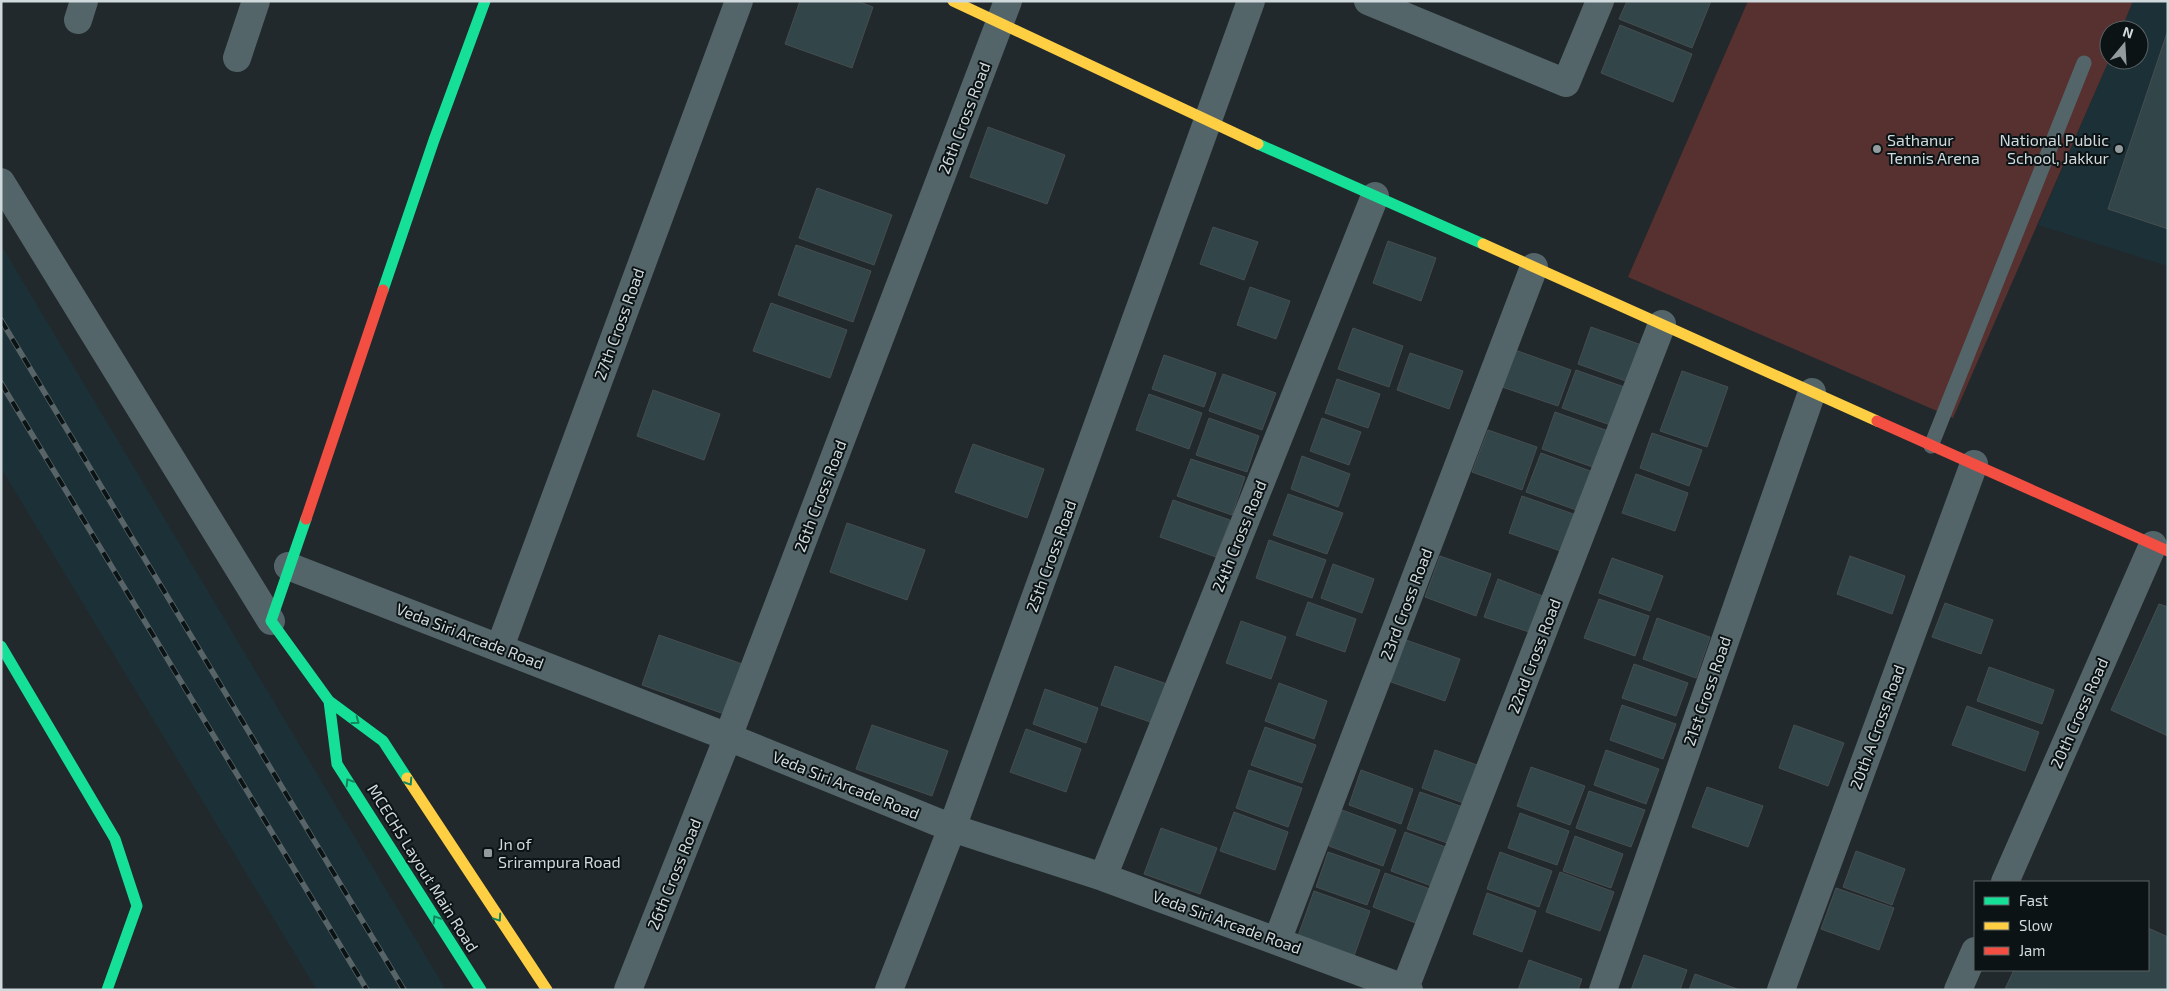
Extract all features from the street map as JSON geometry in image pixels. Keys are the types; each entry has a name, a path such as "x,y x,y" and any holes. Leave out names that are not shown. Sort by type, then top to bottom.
{"street":[{"path":"237,58 256,1"},
{"path":"270,621 434,140 485,1"},
{"name":"27th Cross Road","path":"500,647 739,1"},
{"path":"953,1 1004,12 1208,120 2160,548"},
{"name":"25th Cross Road","path":"889,990 952,828 1251,1"},
{"path":"1368,1 1566,83 1600,1"},
{"name":"26th Cross Road","path":"628,990 728,738 1004,12"},
{"path":"1,182 270,621 329,702"},
{"name":"24th Cross Road","path":"1103,877 1375,196"},
{"name":"23rd Cross Road","path":"1277,941 1534,267"},
{"name":"22nd Cross Road","path":"1407,989 1662,324"},
{"name":"21st Cross Road","path":"1603,990 1812,392"},
{"name":"20th A Cross Road","path":"1781,990 1974,464"},
{"name":"20th Cross Road","path":"2005,881 2160,548"},
{"name":"Veda Siri Arcade Road","path":"288,566 500,647 952,828 1103,877 1407,989"},
{"path":"1,646 115,840 137,906 107,990"},
{"name":"MCECHS Layout Main Road","path":"329,702 383,741 547,990"},
{"name":"MCECHS Layout Main Road","path":"329,702 337,764 481,990"},
{"path":"1958,990 1974,953"}],"lane":[{"path":"1931,446 2084,63"}],"shaded area":[{"name":"Sathanur Tennis Arena","path":"1748,1 2133,1 2125,20 2099,20 2099,70 2105,70 1953,418 1628,277"},
{"name":"National Public School, Jakkur","path":"2133,1 2168,1 2168,266 2038,225 2105,70 2149,70 2149,20 2125,20"},
{"path":"1,245 446,990 317,990 1,468"}],"building":[{"path":"800,1 857,1 873,7 852,68 785,44"},
{"path":"1627,1 1711,1 1692,48 1619,19"},
{"path":"1620,25 1692,54 1673,102 1601,73"},
{"path":"2168,30 2168,229 2108,209"},
{"path":"988,127 1065,155 1047,204 970,177"},
{"path":"817,188 892,215 874,265 799,238"},
{"path":"1213,227 1258,242 1244,280 1200,264"},
{"path":"1388,241 1436,258 1421,301 1373,283"},
{"path":"796,245 871,271 853,322 778,295"},
{"path":"1250,287 1290,301 1276,339 1237,325"},
{"path":"771,303 847,330 830,378 753,351"},
{"path":"1591,327 1647,347 1634,384 1578,364"},
{"path":"1353,328 1403,346 1389,387 1338,369"},
{"path":"1515,350 1571,370 1558,406 1502,387"},
{"path":"1410,353 1463,371 1449,409 1397,390"},
{"path":"1164,355 1216,373 1204,407 1152,389"},
{"path":"1576,370 1630,389 1616,427 1562,408"},
{"path":"1682,371 1728,387 1707,447 1660,431"},
{"path":"1223,374 1276,393 1262,430 1209,411"},
{"path":"1337,379 1380,394 1368,428 1325,413"},
{"path":"653,390 720,414 704,460 637,436"},
{"path":"1149,394 1202,413 1189,449 1136,430"},
{"path":"1555,412 1611,432 1598,469 1542,449"},
{"path":"1209,418 1259,436 1247,472 1196,455"},
{"path":"1322,418 1361,432 1349,465 1310,451"},
{"path":"1488,430 1537,447 1522,490 1472,472"},
{"path":"1652,433 1702,450 1689,486 1640,468"},
{"path":"973,444 1044,469 1027,518 955,492"},
{"path":"1541,453 1593,472 1579,511 1526,492"},
{"path":"1302,456 1350,474 1338,507 1291,489"},
{"path":"1191,459 1245,477 1232,515 1177,496"},
{"path":"1636,474 1688,493 1675,531 1622,513"},
{"path":"1288,494 1343,513 1327,554 1273,535"},
{"path":"1522,496 1579,516 1566,553 1509,533"},
{"path":"1173,500 1230,520 1216,557 1160,537"},
{"path":"847,523 925,550 907,600 830,572"},
{"path":"1269,540 1326,560 1312,598 1256,578"},
{"path":"1440,556 1491,574 1476,616 1425,597"},
{"path":"1850,556 1905,576 1892,614 1837,594"},
{"path":"1612,558 1663,576 1650,611 1599,593"},
{"path":"1333,564 1374,579 1362,613 1321,598"},
{"path":"1498,579 1548,598 1535,634 1484,617"},
{"path":"1599,599 1649,616 1635,656 1584,638"},
{"path":"1308,602 1356,619 1345,652 1296,635"},
{"path":"1945,603 1993,620 1981,654 1932,637"},
{"path":"2159,604 2168,607 2168,736 2111,710"},
{"path":"1657,618 1710,637 1696,678 1643,659"},
{"path":"1241,621 1286,637 1271,679 1226,663"},
{"path":"659,635 745,665 727,715 642,685"},
{"path":"1406,640 1460,659 1445,701 1391,682"},
{"path":"1634,664 1688,683 1676,716 1622,698"},
{"path":"1115,666 1170,685 1156,724 1101,705"},
{"path":"1989,667 2054,690 2042,724 1977,701"},
{"path":"1279,683 1327,701 1314,739 1265,721"},
{"path":"1045,689 1098,708 1086,743 1033,724"},
{"path":"1622,705 1676,724 1663,759 1610,740"},
{"path":"1967,706 2039,732 2025,771 1952,745"},
{"path":"872,725 948,751 932,796 856,769"},
{"path":"1794,725 1844,743 1828,786 1779,768"},
{"path":"1265,727 1316,745 1302,783 1251,765"},
{"path":"1026,729 1081,749 1066,792 1010,772"},
{"path":"1435,750 1480,766 1466,804 1422,788"},
{"path":"1606,750 1659,769 1646,804 1594,785"},
{"path":"1531,767 1585,786 1570,825 1517,806"},
{"path":"1249,770 1302,788 1288,827 1236,808"},
{"path":"1361,770 1413,789 1401,824 1349,805"},
{"path":"1707,787 1763,806 1748,847 1692,827"},
{"path":"1589,791 1645,810 1631,847 1576,828"},
{"path":"1420,792 1469,809 1456,846 1407,829"},
{"path":"1342,810 1396,830 1383,866 1329,846"},
{"path":"1234,812 1288,832 1275,870 1220,851"},
{"path":"1520,813 1569,831 1557,865 1508,848"},
{"path":"1161,828 1217,848 1200,894 1144,874"},
{"path":"1405,832 1451,849 1437,888 1391,871"},
{"path":"1575,836 1623,854 1611,888 1563,871"},
{"path":"1856,851 1905,869 1892,905 1843,887"},
{"path":"1328,852 1380,870 1367,905 1316,887"},
{"path":"1500,852 1552,871 1539,907 1487,889"},
{"path":"1560,872 1614,892 1600,931 1546,912"},
{"path":"1385,873 1433,890 1421,925 1373,907"},
{"path":"1836,888 1894,908 1879,950 1821,929"},
{"path":"1314,891 1370,911 1354,956 1298,936"},
{"path":"1487,893 1536,911 1522,952 1473,934"},
{"path":"2149,928 2168,937 2168,990 2005,989 2014,971 2149,971"},
{"path":"1644,955 1687,970 1680,990 1631,990"},
{"path":"1529,960 1582,979 1578,990 1518,990"},
{"path":"1695,974 1740,990 1689,990"}],"railway":[{"path":"1,320 404,990"},
{"path":"1,383 367,990"}],"traffic: fast":[{"path":"383,290 434,140 485,1"},
{"path":"1258,144 1483,244"},
{"path":"306,519 271,621 329,701 383,741 407,778"},
{"path":"1,646 115,839 137,906 107,990"},
{"path":"329,701 337,764 481,990"}],"traffic: slow":[{"path":"953,1 1258,144"},
{"path":"1483,244 1877,421"},
{"path":"407,778 547,990"}],"traffic: jam":[{"path":"306,519 383,290"},
{"path":"1877,421 2168,551"}],"place":[{"name":"Sathanur Tennis Arena","path":"1877,149"},
{"name":"National Public School, Jakkur","path":"2119,149"},
{"name":"Jn of Srirampura Road","path":"488,853"}]}
